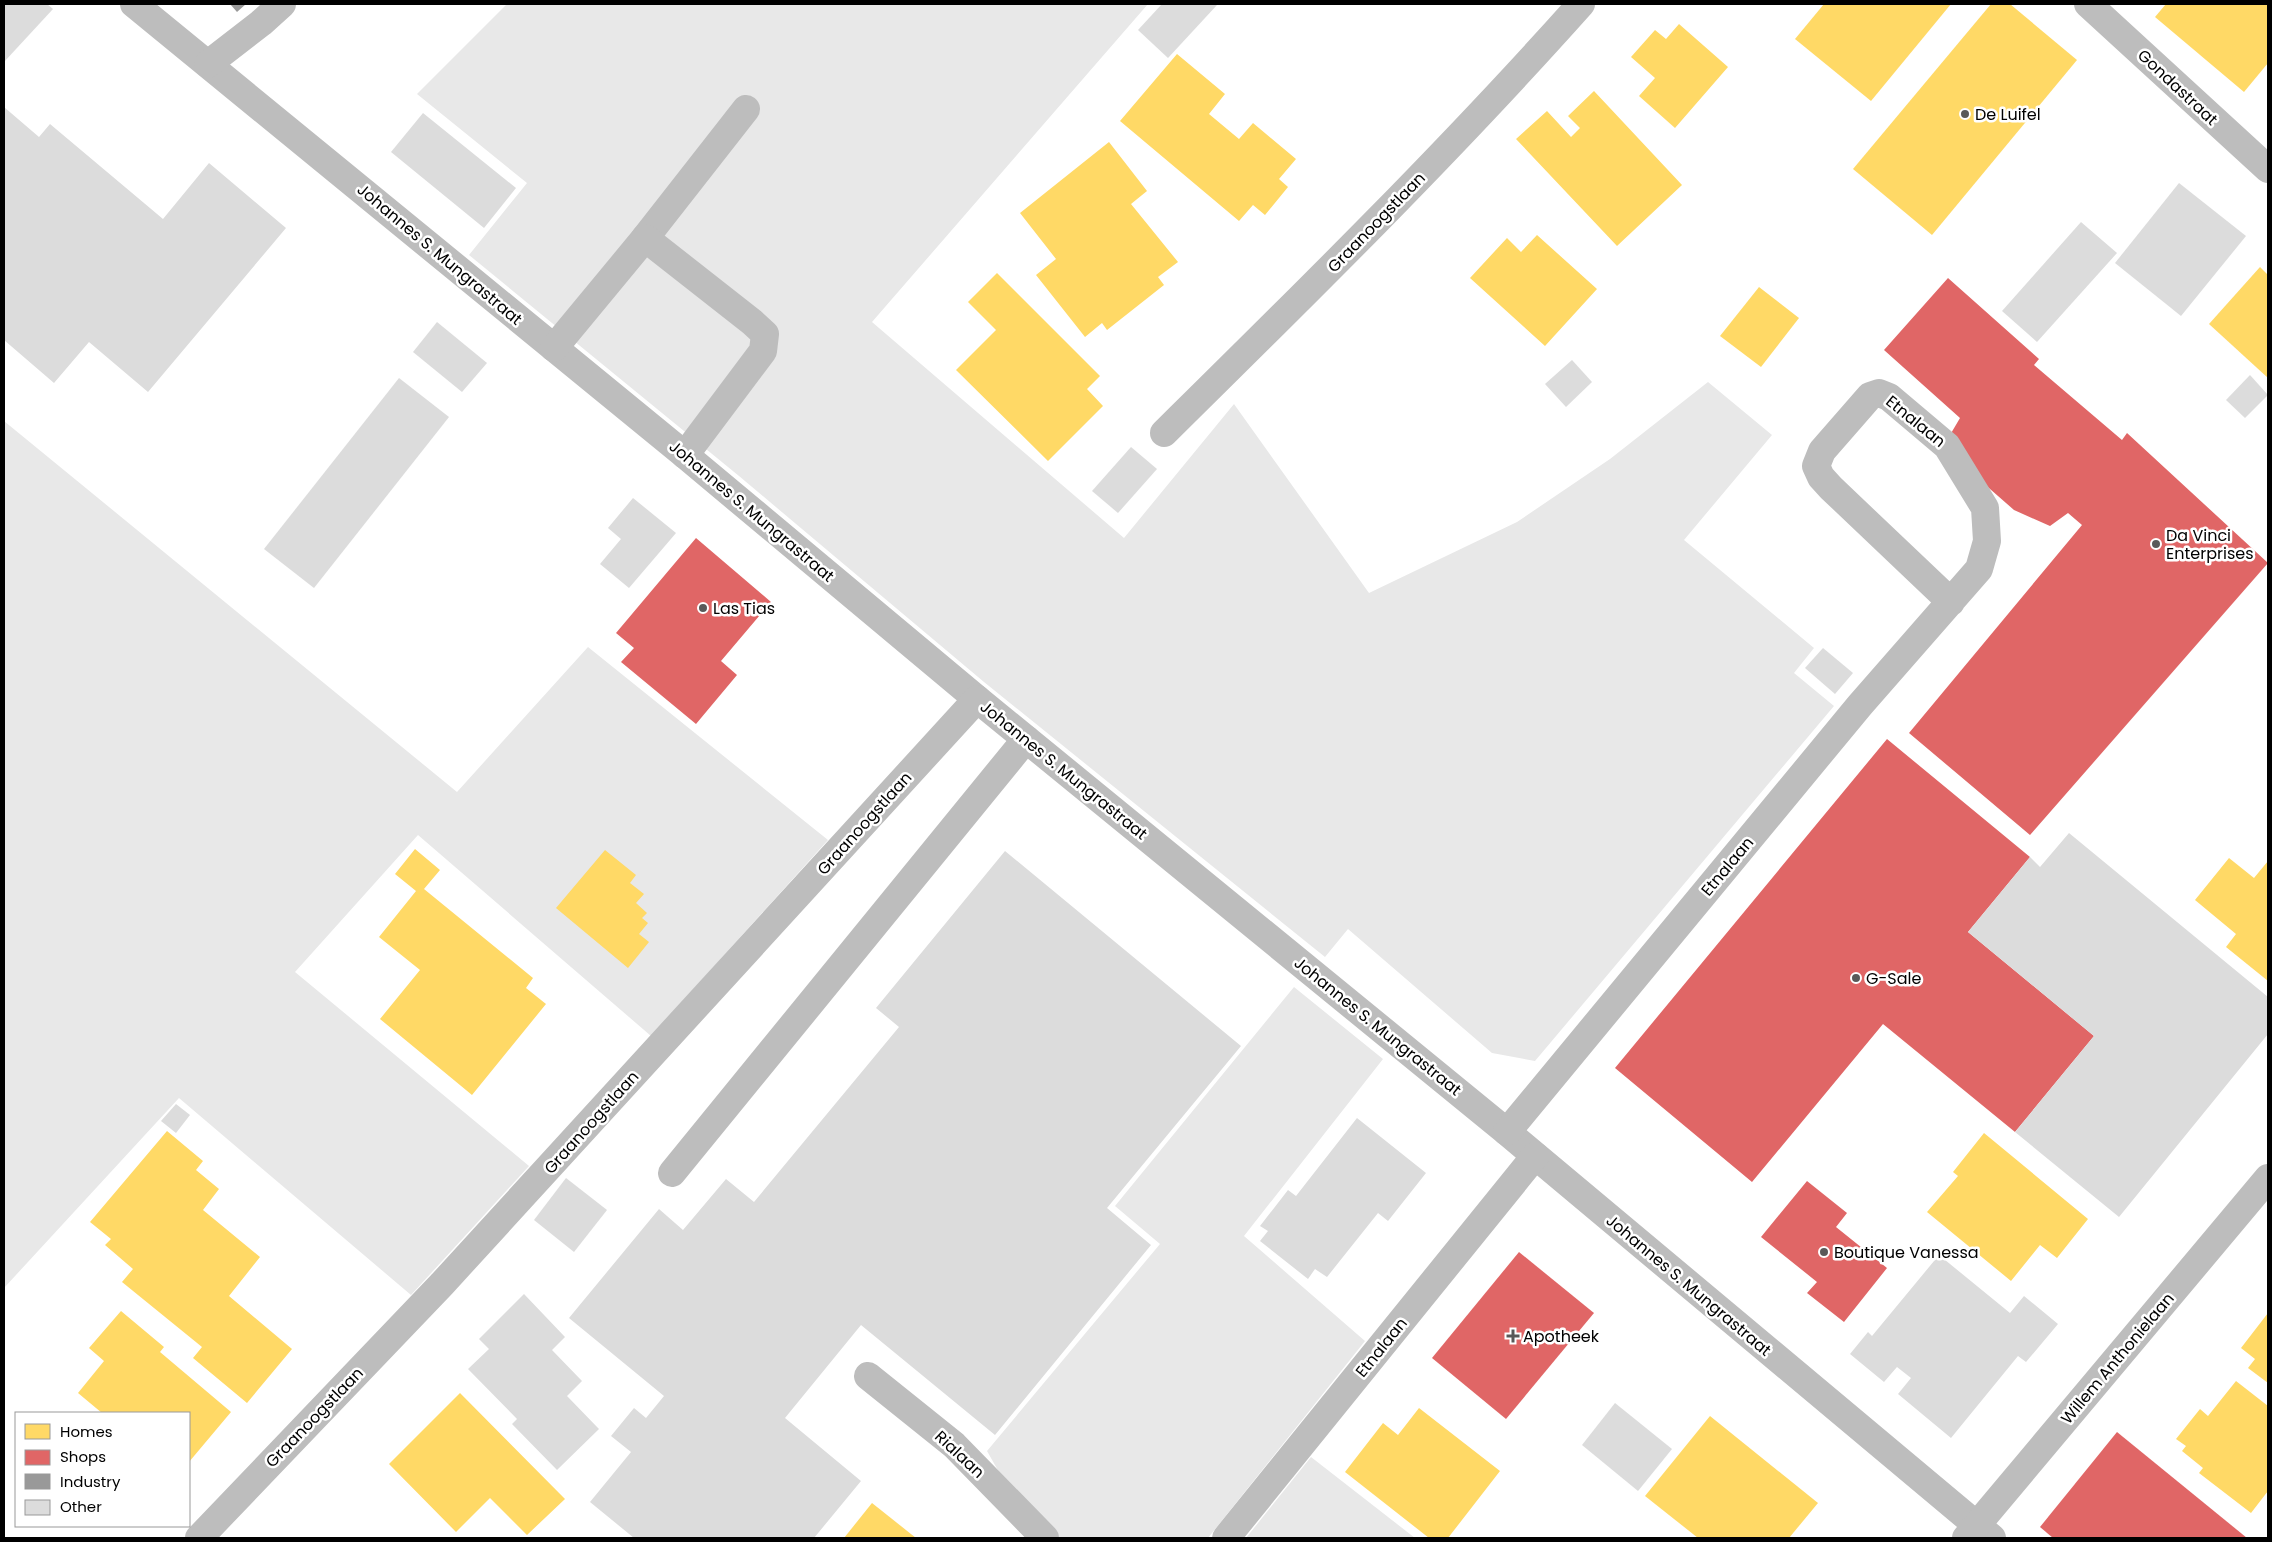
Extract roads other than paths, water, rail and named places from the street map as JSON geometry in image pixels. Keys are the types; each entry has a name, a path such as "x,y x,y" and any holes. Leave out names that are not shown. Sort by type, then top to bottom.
{"street":[{"name":"Johannes S. Mungrastraat","path":"134,4 685,455 977,700 1507,1132 1978,1534"},
{"path":"208,64 261,23 282,4"},
{"name":"Graanoogstlaan","path":"1164,433 1389,209 1525,67 1581,4"},
{"name":"Gondastraat","path":"2088,4 2265,160"},
{"path":"554,348 746,110"},
{"path":"644,238 765,334 764,351 685,455"},
{"name":"Etnalaan","path":"1507,1132 1860,705 1950,602 1979,568 1987,541 1985,508 1947,446 1888,397 1879,392 1870,396 1822,451 1816,466 1821,477 1831,488 1950,602"},
{"name":"Graanoogstlaan","path":"199,1538 442,1284 977,700"},
{"path":"672,1173 1026,739"},
{"name":"Etnalaan","path":"1226,1538 1535,1156"},
{"name":"Willem Anthonielaan","path":"1978,1534 2268,1178"},
{"name":"Rialaan","path":"868,1376 954,1445 1045,1538"}],"place":[{"name":"De Luifel","path":"1965,114"},
{"name":"Da Vinci Enterprises","path":"2156,544"},
{"name":"Las Tias","path":"703,608"},
{"name":"G-Sale","path":"1856,978"},
{"name":"Boutique Vanessa","path":"1824,1252"},
{"name":"Apotheek","path":"1513,1336"}]}
